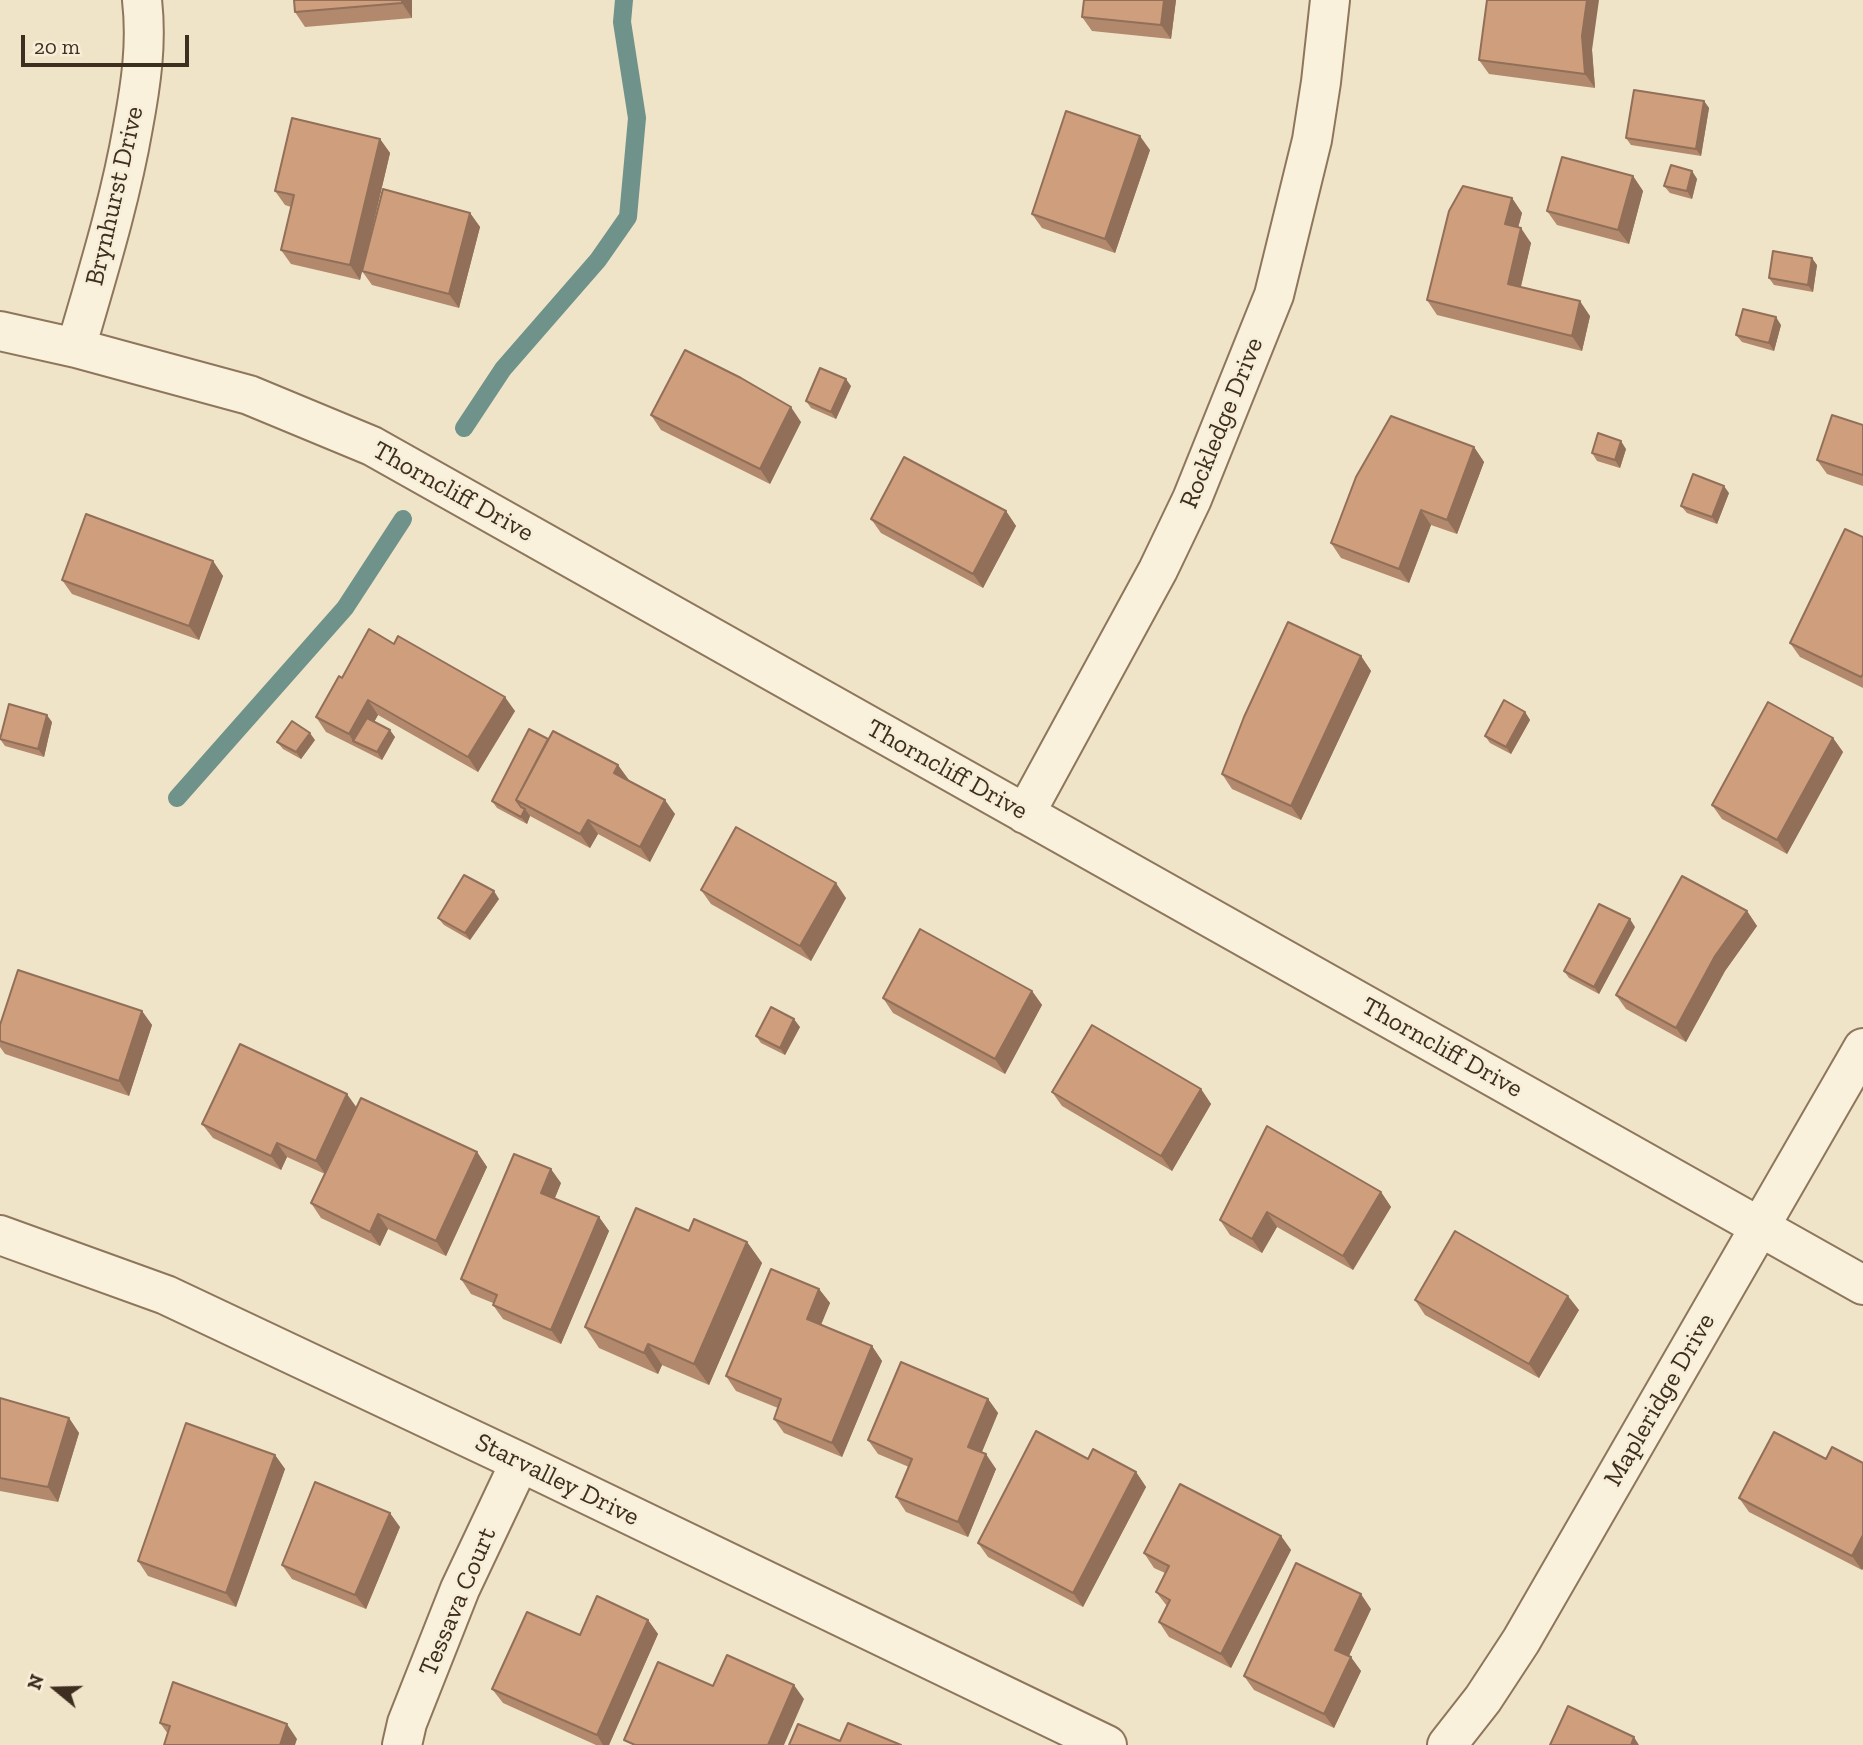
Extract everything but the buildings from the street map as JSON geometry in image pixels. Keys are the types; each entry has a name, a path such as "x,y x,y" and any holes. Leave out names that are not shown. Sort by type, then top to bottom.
{"street":[{"name":"Brynhurst Drive","path":"76,348 123,186 142,79 145,25 142,0"},
{"name":"Rockledge Drive","path":"1025,814 1158,570 1192,499 1274,295 1312,140 1329,0"},
{"name":"Thorncliff Drive","path":"0,331 76,348 249,395 372,446 1863,1285"},
{"name":"Mapleridge Drive","path":"1447,1745 1483,1699 1521,1641 1863,1048"},
{"name":"Starvalley Drive","path":"0,1235 166,1294 1107,1745"},
{"name":"Tessava Court","path":"402,1745 407,1723 460,1588 520,1462"}],"waterway":[{"path":"464,428 503,369 598,260 628,217 637,118 622,22 624,0"},
{"path":"177,798 345,608 403,519"}]}
